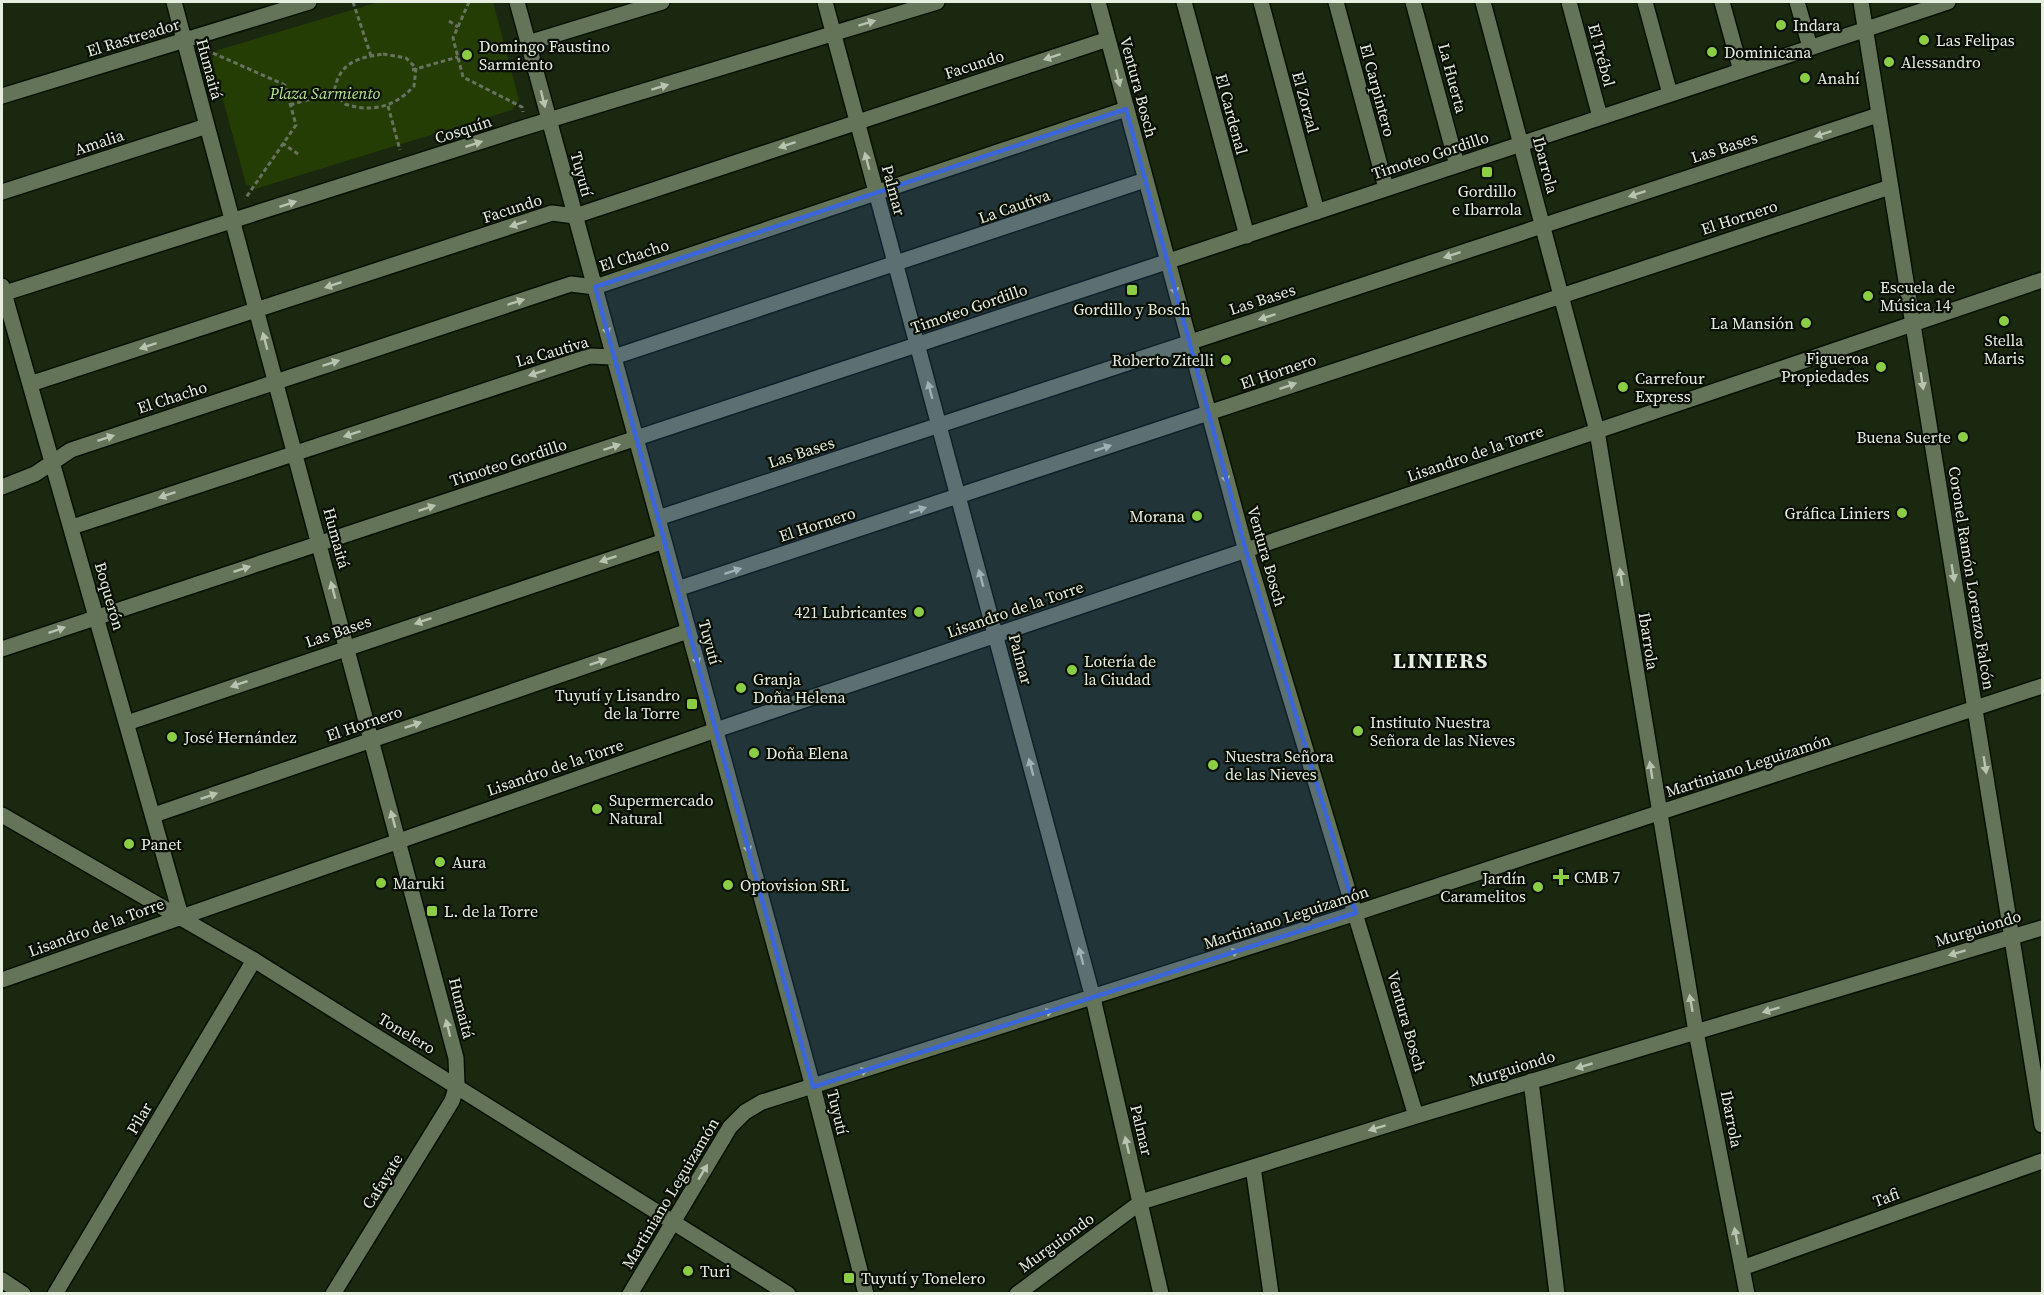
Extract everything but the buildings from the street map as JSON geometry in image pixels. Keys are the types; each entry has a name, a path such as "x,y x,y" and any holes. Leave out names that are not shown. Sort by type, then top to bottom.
{"street":[{"name":"Humaitá","path":"174,2 373,739 456,1058 458,1085"},
{"name":"El Rastreador","path":"2,96 309,2"},
{"name":"Tuyutí","path":"517,2 813,1087 866,1293"},
{"path":"528,43 662,2"},
{"name":"Palmar","path":"825,2 1093,998 1161,1293"},
{"name":"Cosquín","path":"2,291 232,222 526,128 937,2"},
{"name":"Ventura Bosch","path":"1098,2 1246,551 1416,1116"},
{"name":"El Cardenal","path":"1184,2 1246,236"},
{"name":"El Zorzal","path":"1261,2 1317,212"},
{"name":"El Carpintero","path":"1335,2 1386,188"},
{"name":"La Huerta","path":"1413,2 1458,165"},
{"name":"Ibarrola","path":"1483,2 1597,431 1658,813 1696,1032 1748,1293"},
{"name":"El Trébol","path":"1569,2 1600,117"},
{"path":"1645,2 1670,94"},
{"path":"1722,2 1741,70"},
{"path":"1797,2 1810,48"},
{"name":"Coronel Ramón Lorenzo Falcón","path":"1861,2 2043,1125"},
{"name":"Timoteo Gordillo","path":"2,649 1948,2"},
{"name":"Facundo","path":"30,384 552,213 575,216 1108,39"},
{"name":"El Chacho","path":"2,487 35,474 71,450 571,284 595,287 1125,109"},
{"name":"Las Bases","path":"658,518 1878,115"},
{"name":"Amalia","path":"2,192 207,126"},
{"name":"La Cautiva","path":"72,527 590,356 614,357 896,266 1145,180"},
{"name":"El Hornero","path":"677,589 1890,187"},
{"name":"Lisandro de la Torre","path":"2,980 716,730 2043,280"},
{"name":"Boquerón","path":"2,291 72,527 181,916"},
{"name":"Las Bases","path":"127,723 664,541"},
{"name":"El Hornero","path":"154,815 688,631"},
{"name":"Martiniano Leguizamón","path":"630,1293 730,1127 744,1112 762,1102 1356,913 2043,686"},
{"name":"Tonelero","path":"2,814 254,960 458,1085 788,1293"},
{"name":"Murguiondo","path":"1017,1293 1141,1202 1416,1116 2043,928"},
{"name":"Pilar","path":"55,1293 254,960"},
{"path":"1532,1081 1557,1293"},
{"name":"Cafayate","path":"333,1293 452,1101 458,1085"},
{"name":"Tafi","path":"1742,1268 2043,1161"},
{"path":"1253,1167 1271,1293"},
{"path":"2,1280 23,1293"}],"path":[{"path":"353,2 370,56"},
{"path":"469,2 453,38 463,76 522,107 526,128"},
{"path":"449,21 458,27"},
{"path":"395,54 406,58 414,69 414,86 388,106 356,108 345,105 336,91 337,77 357,59 395,54"},
{"path":"215,55 285,85 296,125 251,186 232,222"},
{"path":"414,69 458,57"},
{"path":"290,105 336,91"},
{"path":"388,106 399,145"},
{"path":"282,143 298,154"}],"highlighted area":[{"path":"1126,109 1246,551 1356,913 813,1087 595,287"}],"green space":[{"name":"Plaza Sarmiento","path":"379,2 493,2 519,100 512,110 255,189 246,184 212,59 218,50"}],"place":[{"name":"Indara","path":"1781,25"},
{"name":"Las Felipas","path":"1924,40"},
{"name":"Dominicana","path":"1712,52"},
{"name":"Domingo Faustino Sarmiento","path":"467,55"},
{"name":"Alessandro","path":"1889,62"},
{"name":"Anahí","path":"1805,78"},
{"name":"Gordillo e Ibarrola","path":"1487,172"},
{"name":"Gordillo y Bosch","path":"1132,290"},
{"name":"Escuela de Música 14","path":"1868,296"},
{"name":"Stella Maris","path":"2004,321"},
{"name":"La Mansión","path":"1806,323"},
{"name":"Roberto Zitelli","path":"1226,360"},
{"name":"Figueroa Propiedades","path":"1881,367"},
{"name":"Carrefour Express","path":"1623,387"},
{"name":"Buena Suerte","path":"1963,437"},
{"name":"Gráfica Liniers","path":"1902,513"},
{"name":"Morana","path":"1197,516"},
{"name":"421 Lubricantes","path":"919,612"},
{"name":"Lotería de la Ciudad","path":"1072,670"},
{"name":"Granja Doña Helena","path":"741,688"},
{"name":"Tuyutí y Lisandro de la Torre","path":"692,704"},
{"name":"Instituto Nuestra Señora de las Nieves","path":"1358,731"},
{"name":"José Hernández","path":"172,737"},
{"name":"Doña Elena","path":"754,753"},
{"name":"Nuestra Señora de las Nieves","path":"1213,765"},
{"name":"Supermercado Natural","path":"597,809"},
{"name":"Panet","path":"129,844"},
{"name":"Aura","path":"440,862"},
{"name":"CMB 7","path":"1561,877"},
{"name":"Maruki","path":"381,883"},
{"name":"Optovision SRL","path":"728,885"},
{"name":"Jardín Caramelitos","path":"1538,887"},
{"name":"L. de la Torre","path":"432,911"},
{"name":"Turi","path":"688,1271"},
{"name":"Tuyutí y Tonelero","path":"849,1278"}],"district":[{"name":"LINIERS","path":"1441,660"}]}
